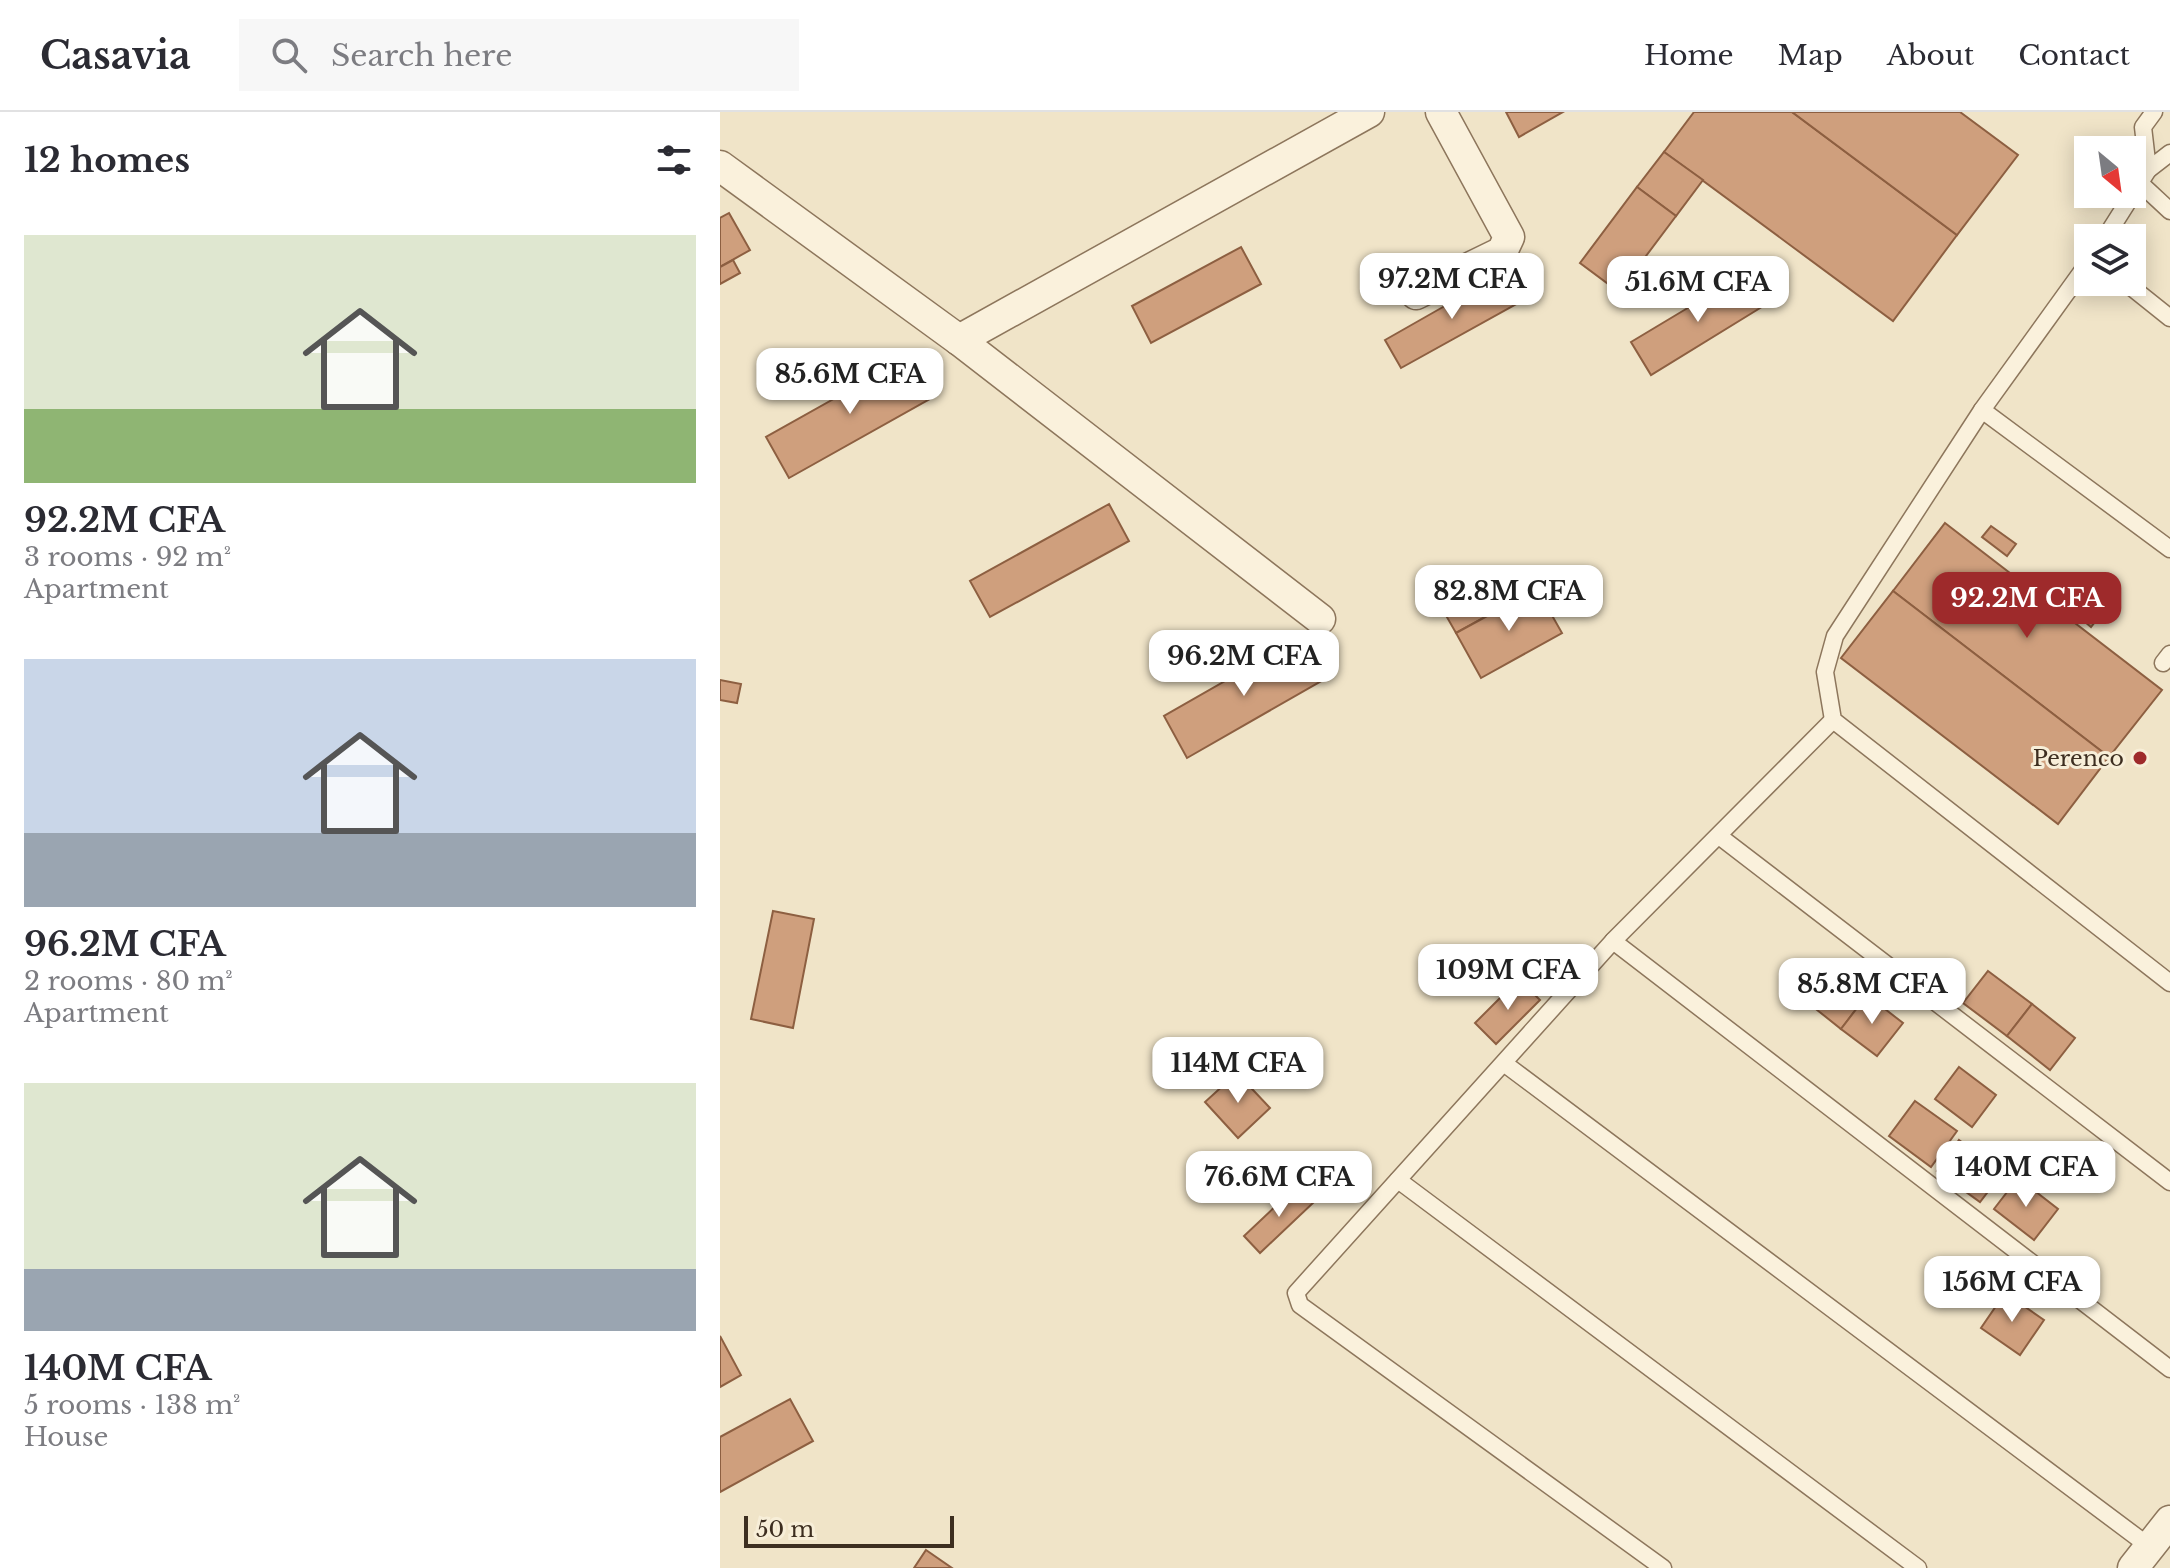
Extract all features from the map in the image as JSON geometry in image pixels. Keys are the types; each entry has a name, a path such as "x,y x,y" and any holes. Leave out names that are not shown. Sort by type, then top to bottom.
{"street":[{"path":"959,340 1369,112"},
{"path":"1416,294 1502,252 1509,237 1441,112"},
{"path":"720,166 959,340 1320,619"},
{"path":"2142,1557 2170,1521"}],"lane":[{"path":"2143,136 2143,127 2154,112"},
{"path":"2146,176 2170,153"},
{"path":"2146,178 2170,211"},
{"path":"2074,282 1982,410 1835,636 1825,672 1833,720 2170,983"},
{"path":"2142,296 2170,318"},
{"path":"1982,410 2170,549"},
{"path":"1663,1568 1296,1299 1296,1293 1613,941 1833,720"},
{"path":"1719,836 2170,1182"},
{"path":"1613,941 2170,1369"},
{"path":"1505,1064 2142,1557"},
{"path":"1398,1180 1918,1568"}],"building":[{"path":"1506,112 1563,112 1519,137"},
{"path":"1694,112 1792,112 1957,235 1893,321 1664,152"},
{"path":"1792,112 1960,112 2018,155 1957,235"},
{"path":"1664,152 1703,180 1676,216 1637,187"},
{"path":"1637,187 1676,216 1619,292 1580,263"},
{"path":"729,213 750,250 720,267 720,218"},
{"path":"1241,247 1261,284 1151,343 1132,306"},
{"path":"733,260 740,273 720,284 720,267"},
{"path":"1746,273 1765,305 1651,375 1631,342"},
{"path":"1501,274 1518,303 1401,368 1385,340"},
{"path":"912,355 935,396 789,478 766,437"},
{"path":"1109,504 1129,541 990,617 970,581"},
{"path":"1945,523 2162,690 2109,757 1893,591"},
{"path":"1991,526 2016,544 2007,556 1982,537"},
{"path":"1500,571 1516,600 1456,633 1440,605"},
{"path":"2070,585 2102,613 2091,627 2058,599"},
{"path":"1537,589 1562,633 1481,678 1456,633"},
{"path":"1893,591 2109,757 2058,824 1841,658"},
{"path":"1300,638 1323,680 1187,758 1164,716"},
{"path":"720,680 741,684 737,703 720,700"},
{"path":"773,911 814,919 793,1028 751,1019"},
{"path":"1822,961 1867,995 1841,1029 1797,994"},
{"path":"1988,971 2032,1004 2007,1036 1963,1003"},
{"path":"1519,979 1540,1000 1496,1044 1475,1023"},
{"path":"1867,995 1903,1023 1877,1056 1841,1029"},
{"path":"2032,1004 2075,1038 2050,1070 2007,1036"},
{"path":"1959,1067 1996,1095 1972,1127 1935,1099"},
{"path":"1237,1073 1270,1108 1238,1138 1205,1102"},
{"path":"1915,1101 1957,1131 1931,1167 1889,1136"},
{"path":"1959,1140 2003,1172 1980,1202 1937,1171"},
{"path":"2018,1178 2058,1209 2034,1240 1994,1209"},
{"path":"1298,1185 1314,1202 1260,1253 1244,1236"},
{"path":"2005,1293 2044,1320 2020,1355 1981,1328"},
{"path":"720,1336 741,1375 720,1387"},
{"path":"790,1399 813,1441 720,1492 720,1437"},
{"path":"926,1550 952,1568 914,1568"}],"place":[{"name":"Perenco","path":"2140,758"}]}
